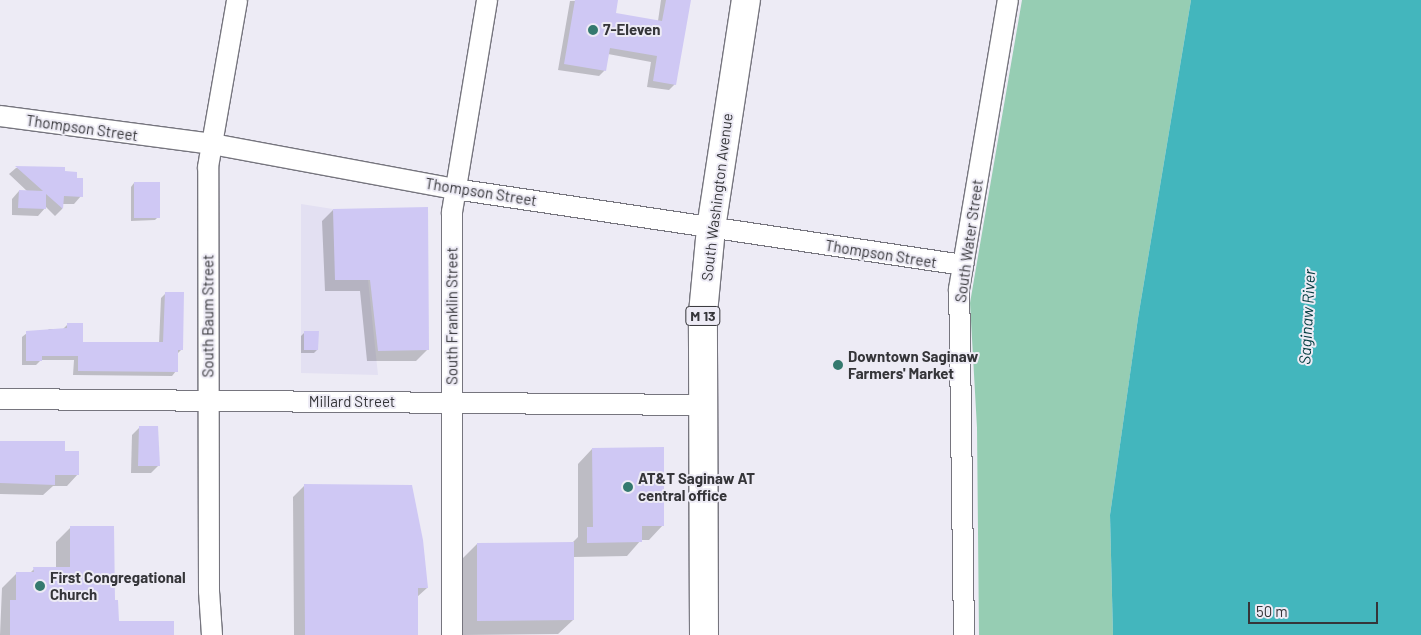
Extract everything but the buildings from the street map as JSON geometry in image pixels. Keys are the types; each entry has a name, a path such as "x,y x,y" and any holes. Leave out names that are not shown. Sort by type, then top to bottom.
{"main road":[{"name":"South Washington Avenue","path":"704,635 703,314 711,228 746,0"}],"street":[{"name":"South Baum Street","path":"212,635 208,401 208,168 237,0"},
{"name":"South Franklin Street","path":"452,635 452,212 487,0"},
{"name":"South Water Street","path":"964,635 959,289 1008,0"},
{"name":"Thompson Street","path":"0,116 212,144 455,189 963,265"},
{"name":"Millard Street","path":"0,399 703,405"}],"shaded area":[{"path":"301,204 333,209 336,280 368,280 378,375 301,373"}],"green space":[{"path":"1022,0 1191,0 1138,318 1110,515 1113,635 979,635 977,428 970,303"}],"water":[{"name":"Saginaw River","path":"1191,0 1421,0 1421,635 1113,635 1110,515 1138,318"}],"place":[{"name":"7-Eleven","path":"593,30"},
{"name":"Downtown Saginaw Farmers' Market","path":"838,365"},
{"name":"AT&T Saginaw AT central office","path":"628,487"},
{"name":"First Congregational Church","path":"40,586"}]}
